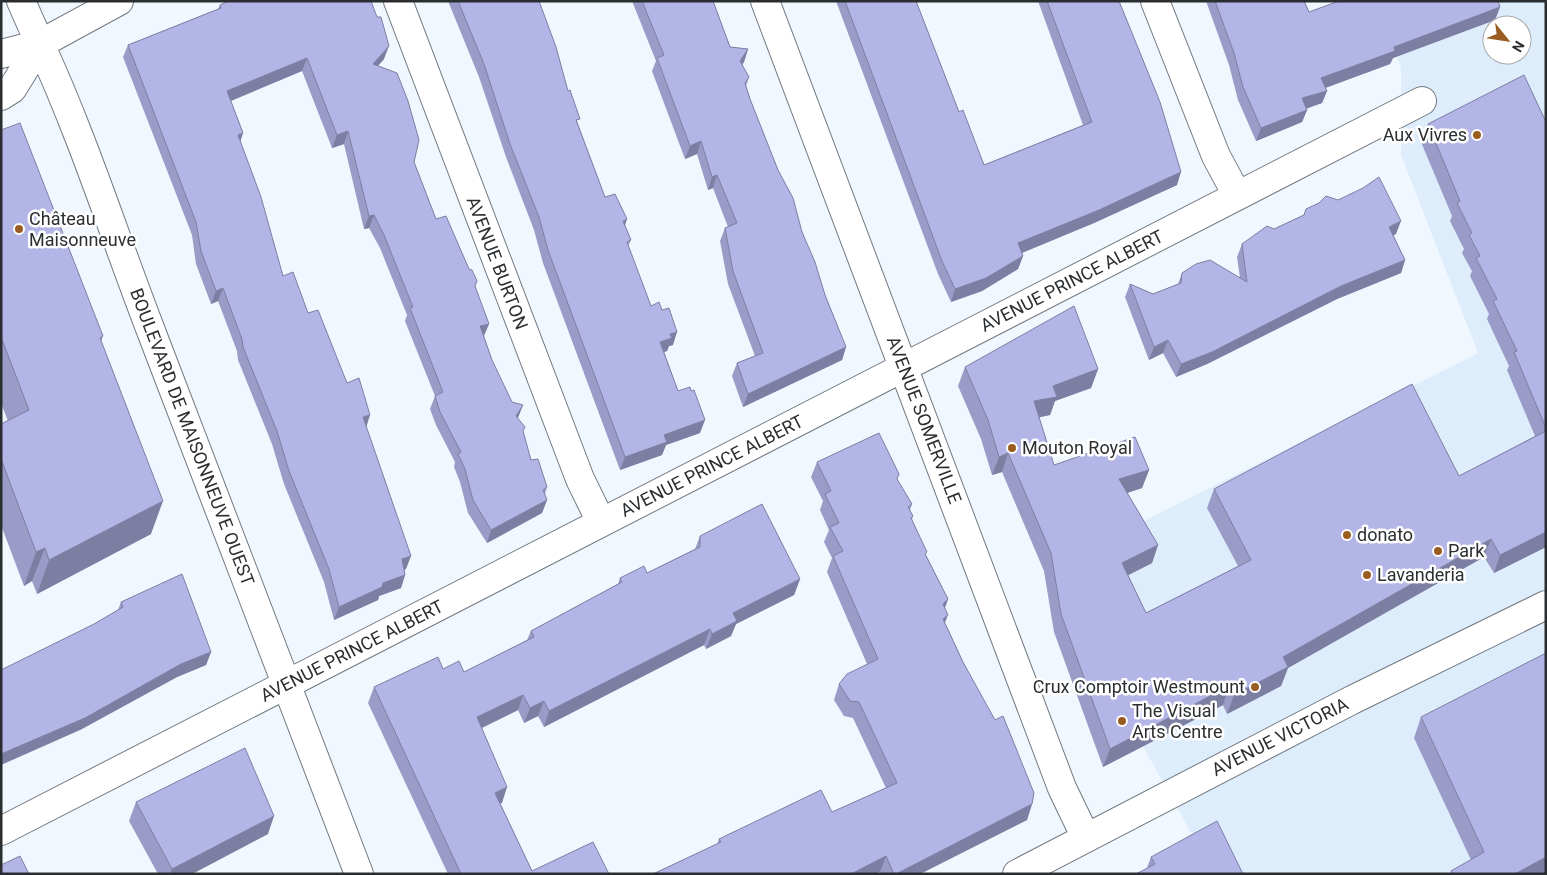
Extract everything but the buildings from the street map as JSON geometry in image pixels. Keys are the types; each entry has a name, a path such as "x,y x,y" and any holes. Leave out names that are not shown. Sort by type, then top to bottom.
{"street":[{"name":"BOULEVARD DE MAISONNEUVE OUEST","path":"21,1 66,102 132,283 288,684 359,874"},
{"path":"1,54 40,44 119,1"},
{"name":"AVENUE BURTON","path":"398,1 576,470 601,522"},
{"name":"AVENUE SOMERVILLE","path":"765,1 1062,788 1086,838"},
{"path":"1154,1 1216,156 1237,195"},
{"path":"1,96 12,89 40,44"},
{"name":"AVENUE PRINCE ALBERT","path":"1,831 1422,100"},
{"name":"AVENUE VICTORIA","path":"1017,874 1352,700 1546,605"}],"shaded area":[{"path":"1374,1 1546,1 1546,874 1214,874 1140,741 1112,537 1478,353 1401,155 1401,67"}],"place":[{"name":"Aux Vivres","path":"1477,135"},
{"name":"Château Maisonneuve","path":"19,229"},
{"name":"Mouton Royal","path":"1012,448"},
{"name":"donato","path":"1347,535"},
{"name":"Park","path":"1438,551"},
{"name":"Lavanderia","path":"1367,575"},
{"name":"Crux Comptoir Westmount","path":"1255,687"},
{"name":"The Visual Arts Centre","path":"1122,721"}]}
